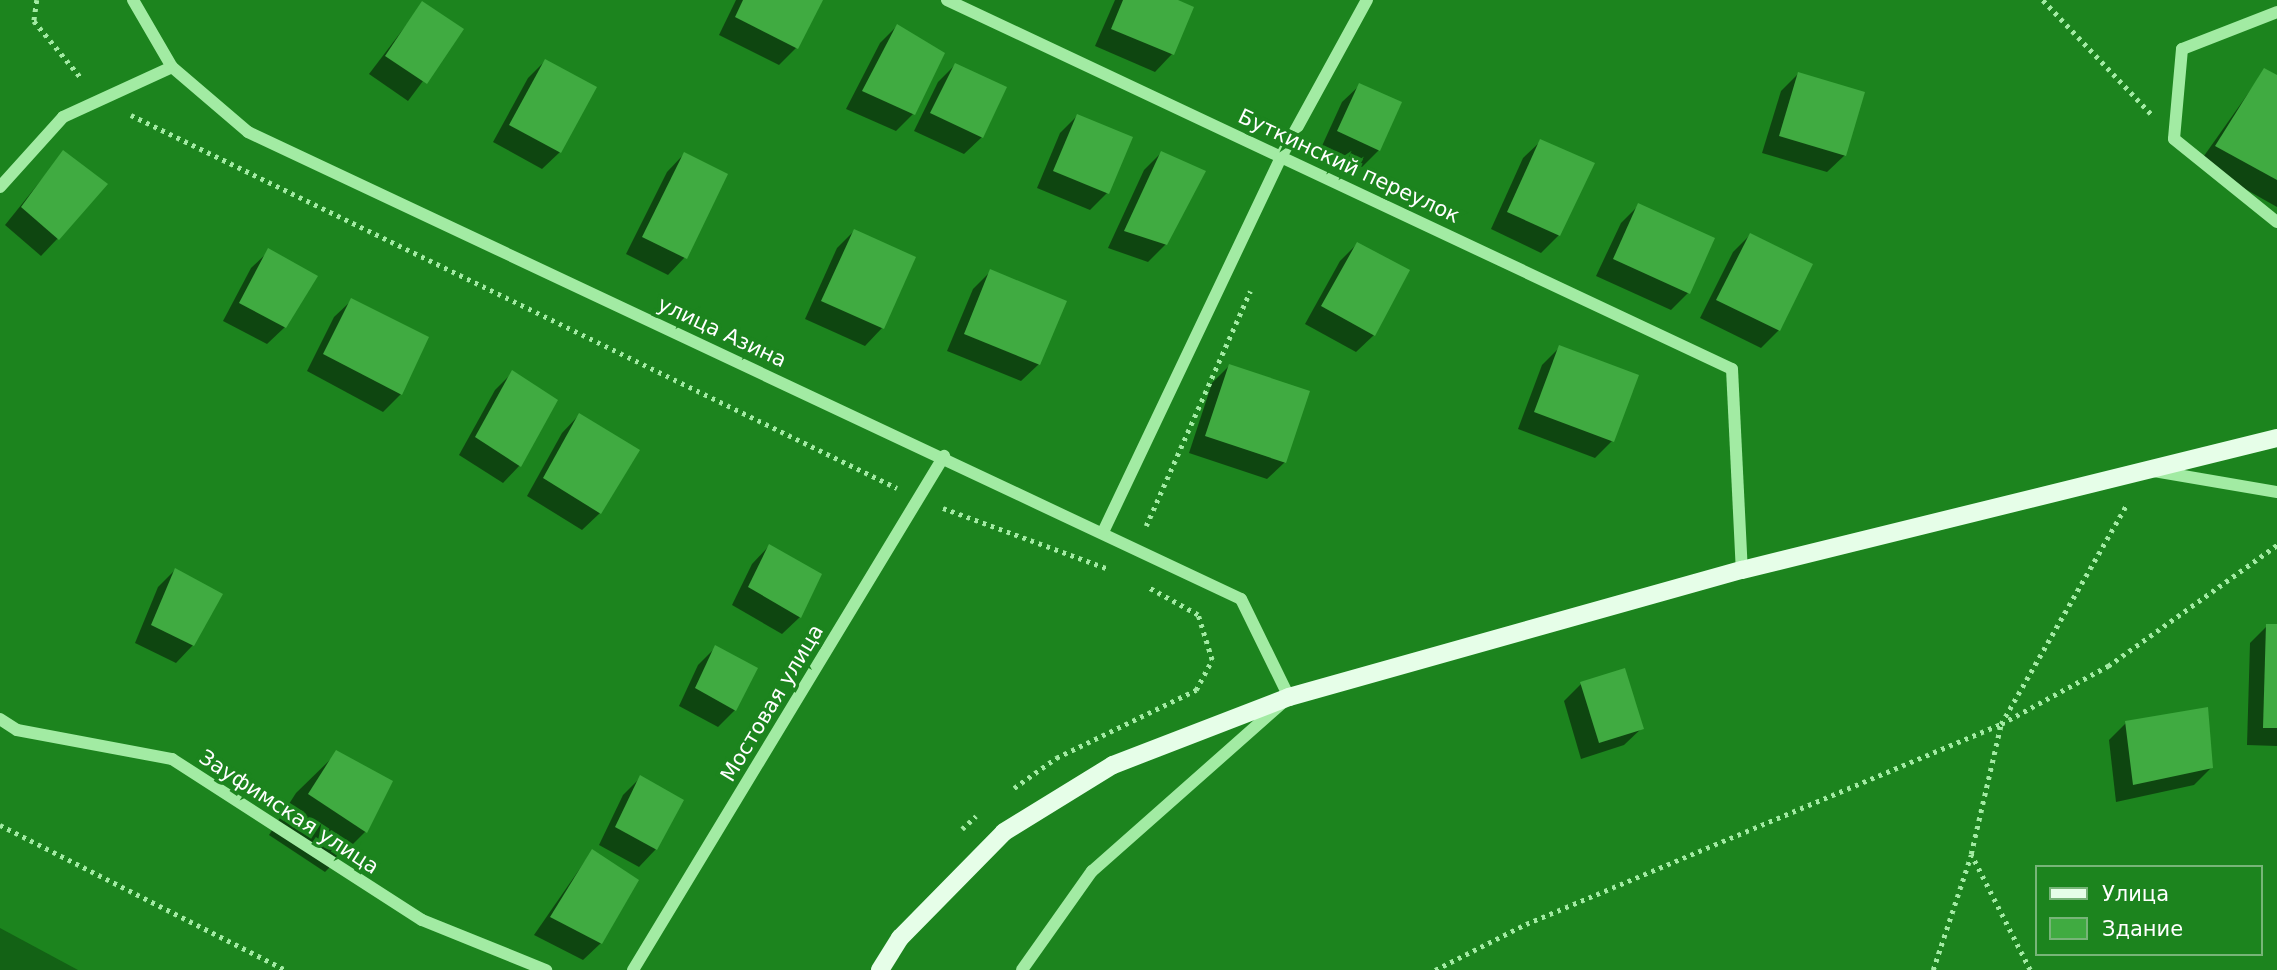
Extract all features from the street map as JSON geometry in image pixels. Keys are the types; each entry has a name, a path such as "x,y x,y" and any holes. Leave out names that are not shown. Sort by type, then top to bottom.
{"main road":[{"path":"880,970 900,938 1004,832 1113,765 1289,697 1742,570 2277,439"}],"street":[{"name":"улица Азина","path":"133,0 172,67 248,132 1104,530 1241,599 1289,697"},
{"name":"Буткинский переулок","path":"947,0 1282,155 1732,369 1742,570"},
{"path":"1104,530 1282,155 1367,0"},
{"path":"2277,12 2182,49 2174,139 2277,222"},
{"path":"0,187 64,117 172,67"},
{"name":"Мостовая улица","path":"633,970 944,456"},
{"path":"2147,469 2277,492"},
{"path":"1022,970 1092,871 1289,697"},
{"name":"Зауфимская улица","path":"0,719 17,730 172,759 422,920 546,970"}],"path":[{"path":"37,0 34,21 54,53 103,99 919,498 1127,576 1198,615 1212,660 1196,690 1056,758 1003,797"},
{"path":"2043,0 2174,139"},
{"path":"1127,576 1255,280"},
{"path":"1933,970 1971,855 2001,724 2147,469"},
{"path":"1435,970 1551,913 2001,724 2108,666 2277,545"},
{"path":"953,839 981,812"},
{"path":"0,825 286,970"},
{"path":"1971,855 2030,970"}],"shaded area":[{"path":"0,928 78,970 0,970"}],"building":[{"path":"743,0 823,0 798,49 735,17"},
{"path":"1123,0 1178,0 1194,7 1174,55 1111,29"},
{"path":"422,1 464,29 427,84 385,56"},
{"path":"897,24 945,53 915,115 862,91"},
{"path":"545,59 597,87 561,153 509,125"},
{"path":"955,63 1007,87 983,138 930,113"},
{"path":"2264,68 2277,75 2277,180 2215,146"},
{"path":"1798,72 1865,92 1846,156 1779,136"},
{"path":"1359,83 1402,102 1380,151 1337,131"},
{"path":"1077,114 1133,137 1109,194 1053,171"},
{"path":"1540,139 1595,163 1560,236 1507,212"},
{"path":"63,150 108,184 59,240 21,207"},
{"path":"1161,151 1206,171 1167,245 1124,231"},
{"path":"684,152 728,174 687,259 642,237"},
{"path":"1638,203 1715,238 1690,294 1613,259"},
{"path":"854,229 916,257 884,329 821,301"},
{"path":"1750,233 1813,264 1780,331 1716,300"},
{"path":"1357,242 1410,270 1375,336 1321,306"},
{"path":"268,248 318,276 286,328 239,303"},
{"path":"990,269 1067,301 1040,365 964,334"},
{"path":"351,298 429,337 402,395 323,354"},
{"path":"1559,345 1639,375 1614,442 1534,412"},
{"path":"1229,364 1310,391 1286,463 1205,436"},
{"path":"512,370 558,400 521,467 475,437"},
{"path":"579,413 640,450 601,514 543,478"},
{"path":"769,544 822,574 801,618 748,587"},
{"path":"175,568 223,594 194,646 151,625"},
{"path":"2266,624 2277,624 2277,728 2263,728"},
{"path":"715,645 758,668 736,711 695,688"},
{"path":"1625,668 1644,729 1599,743 1580,682"},
{"path":"2208,707 2213,768 2133,785 2125,721"},
{"path":"336,750 393,781 367,833 308,794"},
{"path":"640,775 684,800 657,850 615,827"},
{"path":"592,849 639,880 602,944 550,917"}]}
